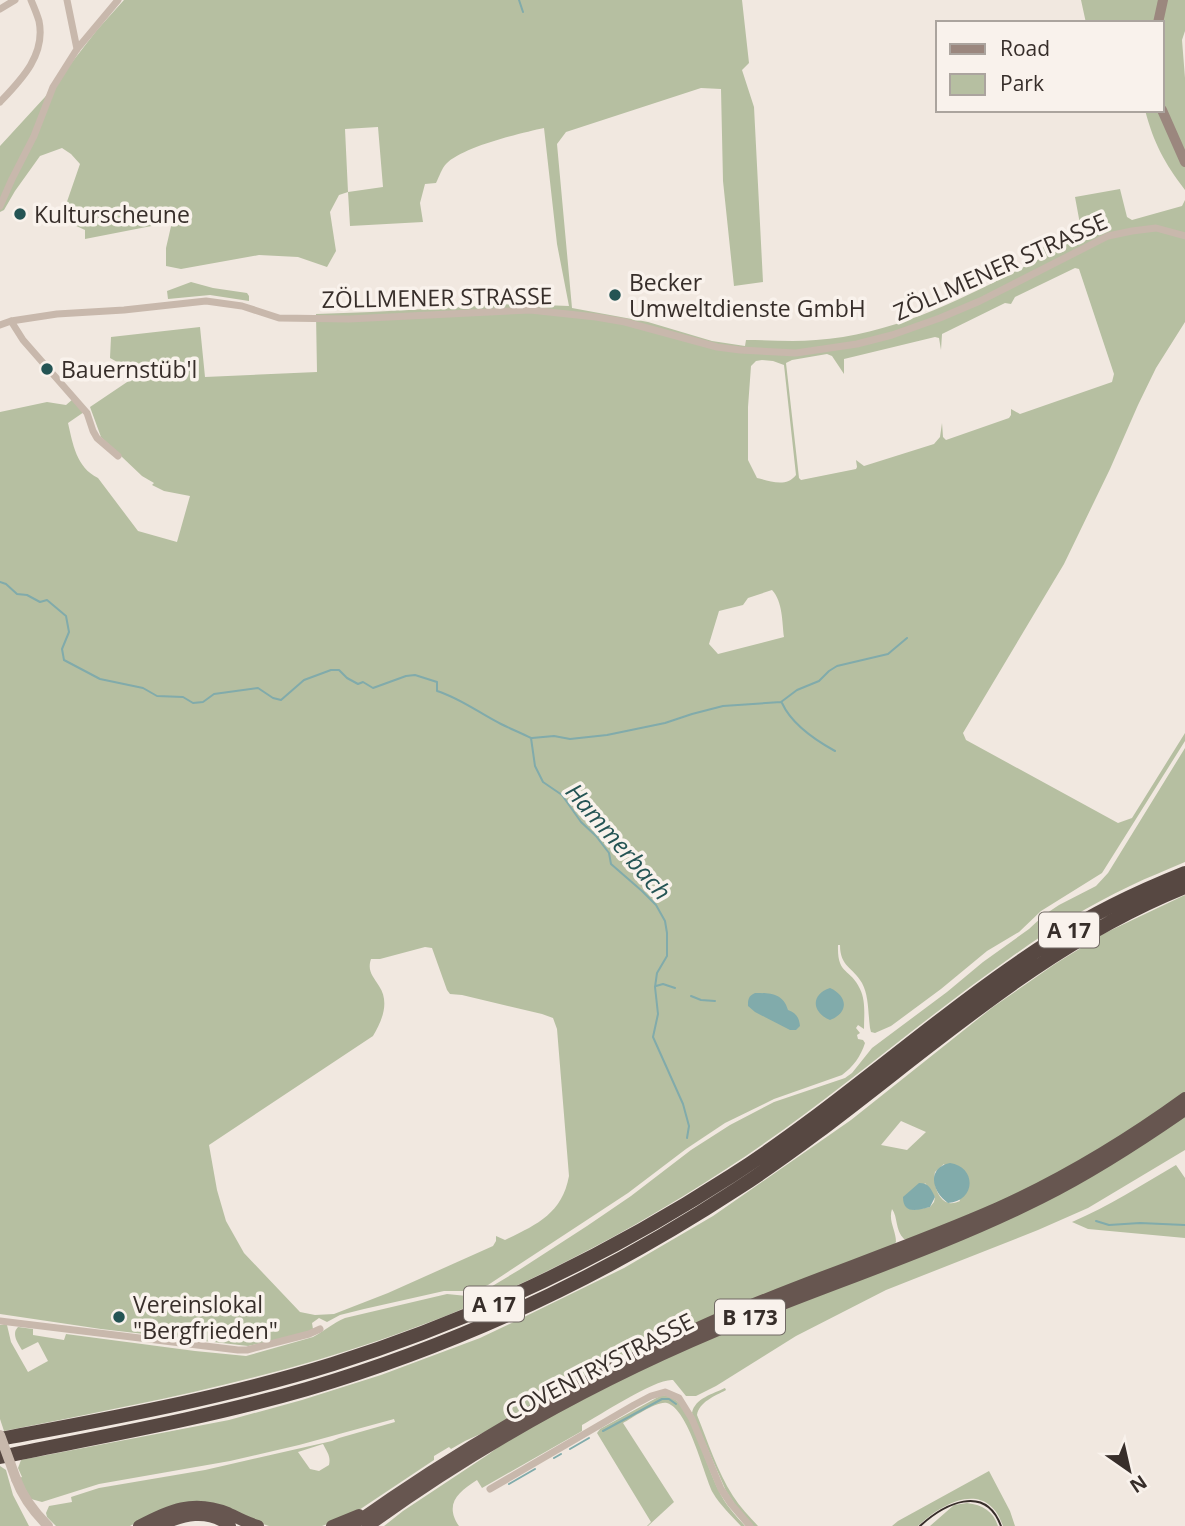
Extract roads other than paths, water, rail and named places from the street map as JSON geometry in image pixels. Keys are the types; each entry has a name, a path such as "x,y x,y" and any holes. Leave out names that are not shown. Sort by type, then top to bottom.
{"highway":[{"name":"A 17","path":"0,1438 185,1403 319,1368 441,1326 531,1288 633,1236 752,1162 836,1102 991,982 1056,937 1128,897 1185,873"},
{"name":"A 17","path":"0,1457 189,1419 308,1389 429,1348 539,1301 636,1251 761,1173 855,1105 995,996 1051,957 1117,918 1185,887"},
{"name":"B 173","path":"351,1526 384,1508 479,1441 568,1390 710,1322 1000,1207 1068,1173 1149,1124 1185,1098"},
{"name":"COVENTRYSTRASSE","path":"368,1526 384,1508 575,1398 659,1356 747,1318 981,1226 1041,1198 1098,1167 1185,1110"},
{"path":"139,1526 162,1514 195,1506 212,1508 258,1526"},
{"path":"332,1526 384,1508"},
{"path":"375,1526 384,1508"},
{"path":"158,1526 196,1514 218,1518 230,1526"}],"main road":[{"path":"1158,21 1163,0"},
{"path":"1163,112 1185,162"}],"street":[{"path":"0,9 15,0"},
{"path":"0,102 25,75 38,45 39,22 31,0"},
{"path":"67,0 77,49"},
{"path":"0,206 34,136 53,87 77,49 118,0"},
{"name":"ZÖLLMENER STRASSE","path":"0,325 57,314 206,301 242,306 279,318 349,319 530,310 617,320 728,349 796,353 857,344 940,318 1108,236 1156,228 1185,236"},
{"path":"11,321 23,340 88,413 97,438 118,456"},
{"path":"0,1321 238,1350 284,1341 320,1329"},
{"path":"490,1489 634,1405 665,1392 679,1398 692,1419 721,1489 750,1526"},
{"path":"0,1438 26,1500 48,1526"}],"water":[{"path":"830,988 840,995 844,1004 841,1013 830,1020 819,1012 816,1003 819,994"},
{"path":"755,993 779,997 788,1010 797,1016 800,1026 796,1030 790,1030 755,1012 748,1006 749,998"},
{"path":"950,1163 965,1171 970,1184 964,1196 948,1203 938,1193 934,1181 937,1170"},
{"path":"919,1183 927,1185 935,1197 930,1207 908,1209 903,1197"}],"waterway":[{"path":"519,0 523,12"},
{"name":"Hammerbach","path":"0,582 17,594 27,595 40,602 47,600 66,616 69,632 62,649 64,660 100,679 143,688 157,696 183,697 193,703 203,702 214,694 258,688 281,700 304,680 331,670 339,670 358,684 363,682 373,688 415,675 437,682 437,691 531,738 535,766 543,782 562,795 581,822 609,853 611,864 656,905 665,921 667,956 657,973 655,987 658,1014 653,1037 683,1104 689,1126 687,1138"},
{"path":"532,738 554,736 570,739 607,735 665,723 723,706 781,702 797,690 819,681 837,666 888,654 907,638"},
{"path":"782,703 798,725 835,751"},
{"path":"656,986 663,984 675,988"},
{"path":"691,996 715,1001"},
{"path":"1096,1221 1109,1225 1185,1225"},
{"path":"603,1431 662,1399 669,1399 676,1404"},
{"path":"570,1449 589,1438"},
{"path":"554,1458 561,1454"},
{"path":"509,1484 535,1469"}],"tram line":[{"path":"920,1526 952,1505 975,1501 994,1513 1001,1526"}],"place":[{"name":"Kulturscheune","path":"20,214"},
{"name":"Becker Umweltdienste GmbH","path":"615,295"},
{"name":"Bauernstüb'l","path":"47,369"},
{"name":"Vereinslokal \"Bergfrieden\"","path":"119,1317"}]}
